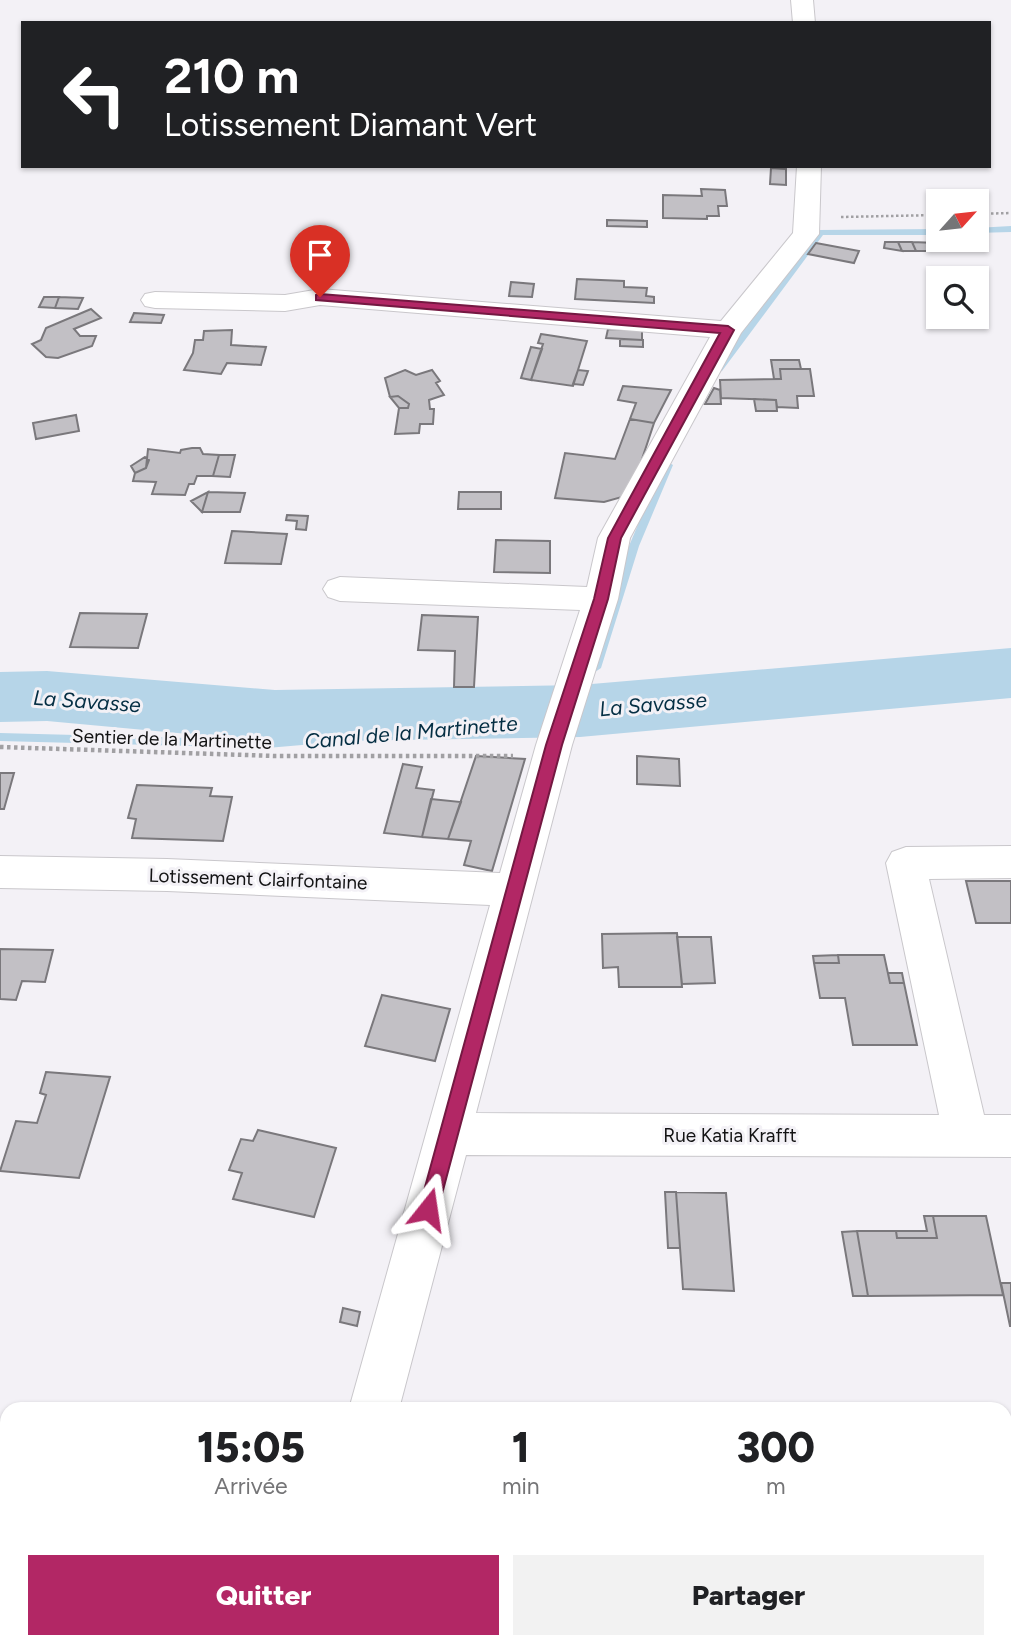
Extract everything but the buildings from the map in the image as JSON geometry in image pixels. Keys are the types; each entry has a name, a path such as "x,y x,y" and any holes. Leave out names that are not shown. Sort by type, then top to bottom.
{"street":[{"path":"802,0 804,21"},
{"path":"376,1402 553,750 601,599 614,538 728,330 806,234 809,168"},
{"path":"155,300 285,303 320,297 728,330"},
{"path":"340,589 601,599"},
{"path":"966,1136 906,863 1011,862"},
{"name":"Lotissement Clairfontaine","path":"0,872 167,875 516,890"},
{"name":"Rue Katia Krafft","path":"449,1134 1011,1136"}],"path":[{"path":"989,214 1011,213"},
{"path":"807,217 926,215"},
{"name":"Sentier de la Martinette","path":"0,747 276,756 553,750"}],"waterway":[{"name":"Canal de la Martinette","path":"989,230 1011,229"},
{"name":"Canal de la Martinette","path":"719,369 821,232 926,232"},
{"name":"Canal de la Martinette","path":"595,668 634,546 668,465"},
{"name":"La Savasse","path":"0,697 47,696 275,716 580,711 1011,673"},
{"name":"Canal de la Martinette","path":"0,737 267,744 559,719"}],"route":[{"path":"320,297 728,330 614,538 601,599 554,745 428,1209"}]}
